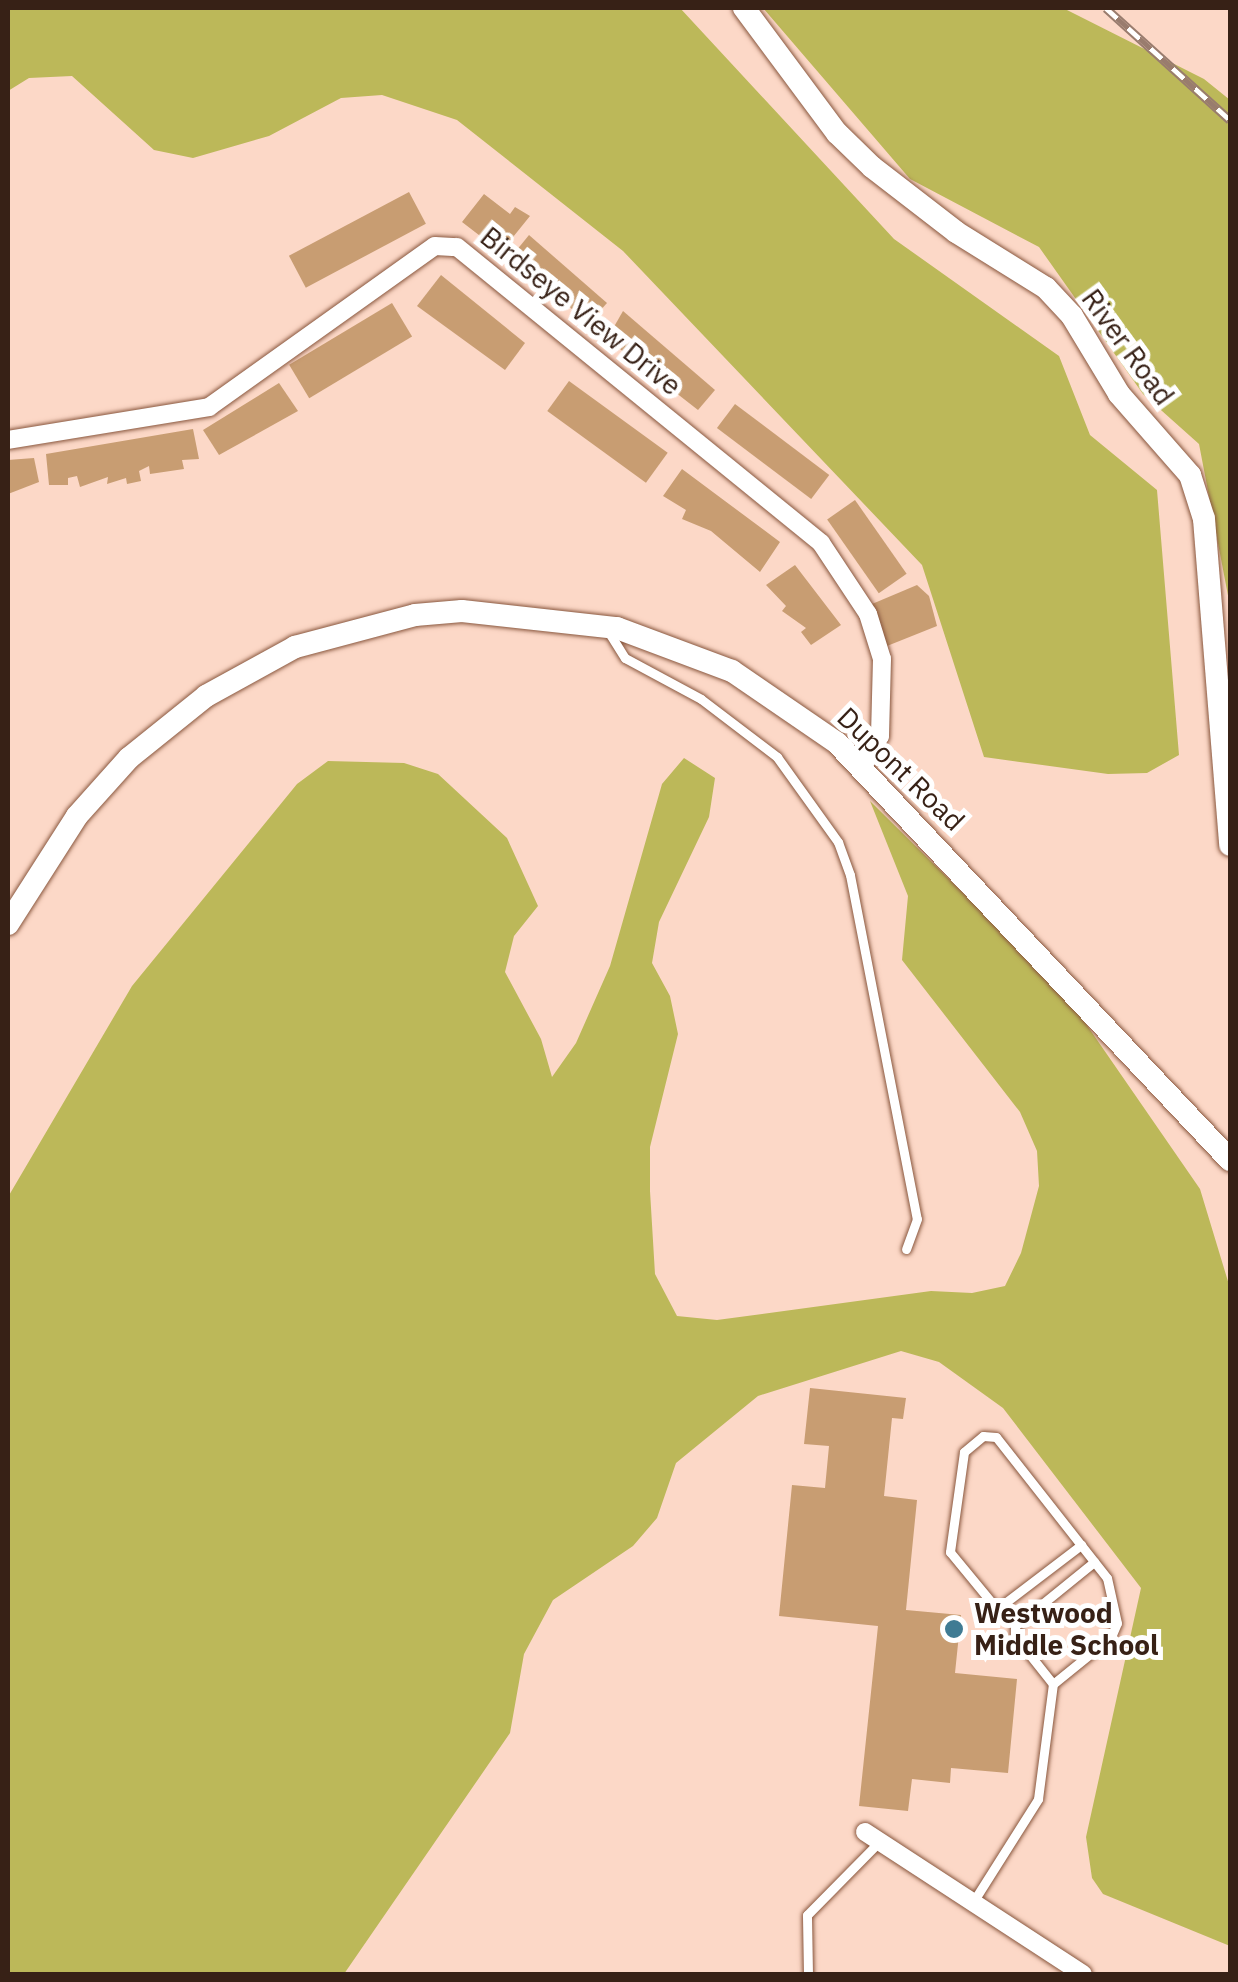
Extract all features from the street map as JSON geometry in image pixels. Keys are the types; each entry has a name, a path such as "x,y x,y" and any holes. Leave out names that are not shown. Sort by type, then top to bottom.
{"street":[{"name":"River Road","path":"744,8 838,133 872,168 1046,288 1072,316 1119,394 1190,475 1204,519 1230,845"},
{"name":"Birdseye View Drive","path":"8,440 209,408 435,246 457,247 822,542 868,614 882,659 880,736 862,769"},
{"name":"Dupont Road","path":"8,924 77,816 128,758 206,696 295,647 398,618 462,611 604,626 732,671 800,715 862,769 1230,1160"},
{"path":"872,1837 1083,1974"}],"lane":[{"path":"604,626 625,658 700,700 777,758 838,842 850,876 917,1219 906,1249"},
{"path":"972,1903 1038,1799 1053,1684 1111,1636 1117,1623 1107,1578 1081,1544 996,1437 982,1436 964,1452 950,1552 997,1609 1081,1544"},
{"path":"1053,1684 1014,1636 1015,1626 1094,1562"},
{"path":"808,1974 807,1916 872,1837"}],"shaded area":[{"path":"8,8 680,8 894,239 1059,356 1090,435 1157,490 1179,755 1147,773 1108,774 984,757 922,565 623,251 457,120 382,95 341,98 269,136 193,158 154,150 72,76 29,78 8,91"},
{"path":"763,8 1063,8 1204,79 1230,100 1230,606 1199,444 1143,394 1039,247 910,179"},
{"path":"684,758 715,778 709,817 659,922 652,963 670,996 678,1034 650,1147 655,1274 677,1316 717,1320 931,1291 972,1293 1005,1286 1021,1253 1039,1186 1037,1151 1020,1112 902,960 908,896 870,801 1066,995 1200,1189 1230,1288 1230,1946 1103,1894 1092,1878 1086,1837 1141,1588 1003,1408 939,1362 901,1351 758,1396 676,1463 657,1518 633,1546 553,1600 524,1654 510,1733 344,1974 8,1974 8,1197 132,986 297,784 328,761 404,763 438,774 507,838 538,906 514,936 505,972 541,1039 552,1077 576,1043 610,966 662,784"}],"building":[{"path":"409,192 426,224 306,288 289,256"},
{"path":"484,194 510,214 515,207 530,216 501,252 462,222"},
{"path":"529,235 607,303 590,322 507,262"},
{"path":"441,275 525,343 505,370 417,306"},
{"path":"392,303 412,336 309,398 289,365"},
{"path":"623,311 715,390 698,410 607,339"},
{"path":"569,381 668,453 646,483 547,411"},
{"path":"279,383 298,411 219,455 203,430"},
{"path":"735,404 829,475 811,499 717,428"},
{"path":"193,429 199,459 182,460 184,469 150,474 149,466 139,471 141,481 127,484 126,478 107,484 108,477 80,487 77,476 68,478 68,485 49,485 46,454"},
{"path":"34,458 39,482 8,494 8,460"},
{"path":"682,469 780,542 760,572 711,531 682,519 686,510 663,496"},
{"path":"855,500 907,574 879,593 827,520"},
{"path":"795,565 841,625 811,645 801,632 806,628 782,611 786,606 766,585"},
{"path":"917,585 929,596 937,626 887,646 872,604"},
{"path":"810,1388 906,1398 903,1419 892,1418 884,1496 917,1500 906,1610 961,1615 955,1673 1017,1679 1008,1773 951,1768 950,1783 912,1779 908,1811 859,1806 878,1626 779,1616 792,1485 825,1488 829,1446 804,1444"}],"railway":[{"path":"1106,8 1230,120"}],"place":[{"name":"Westwood Middle School","path":"954,1629"}]}
